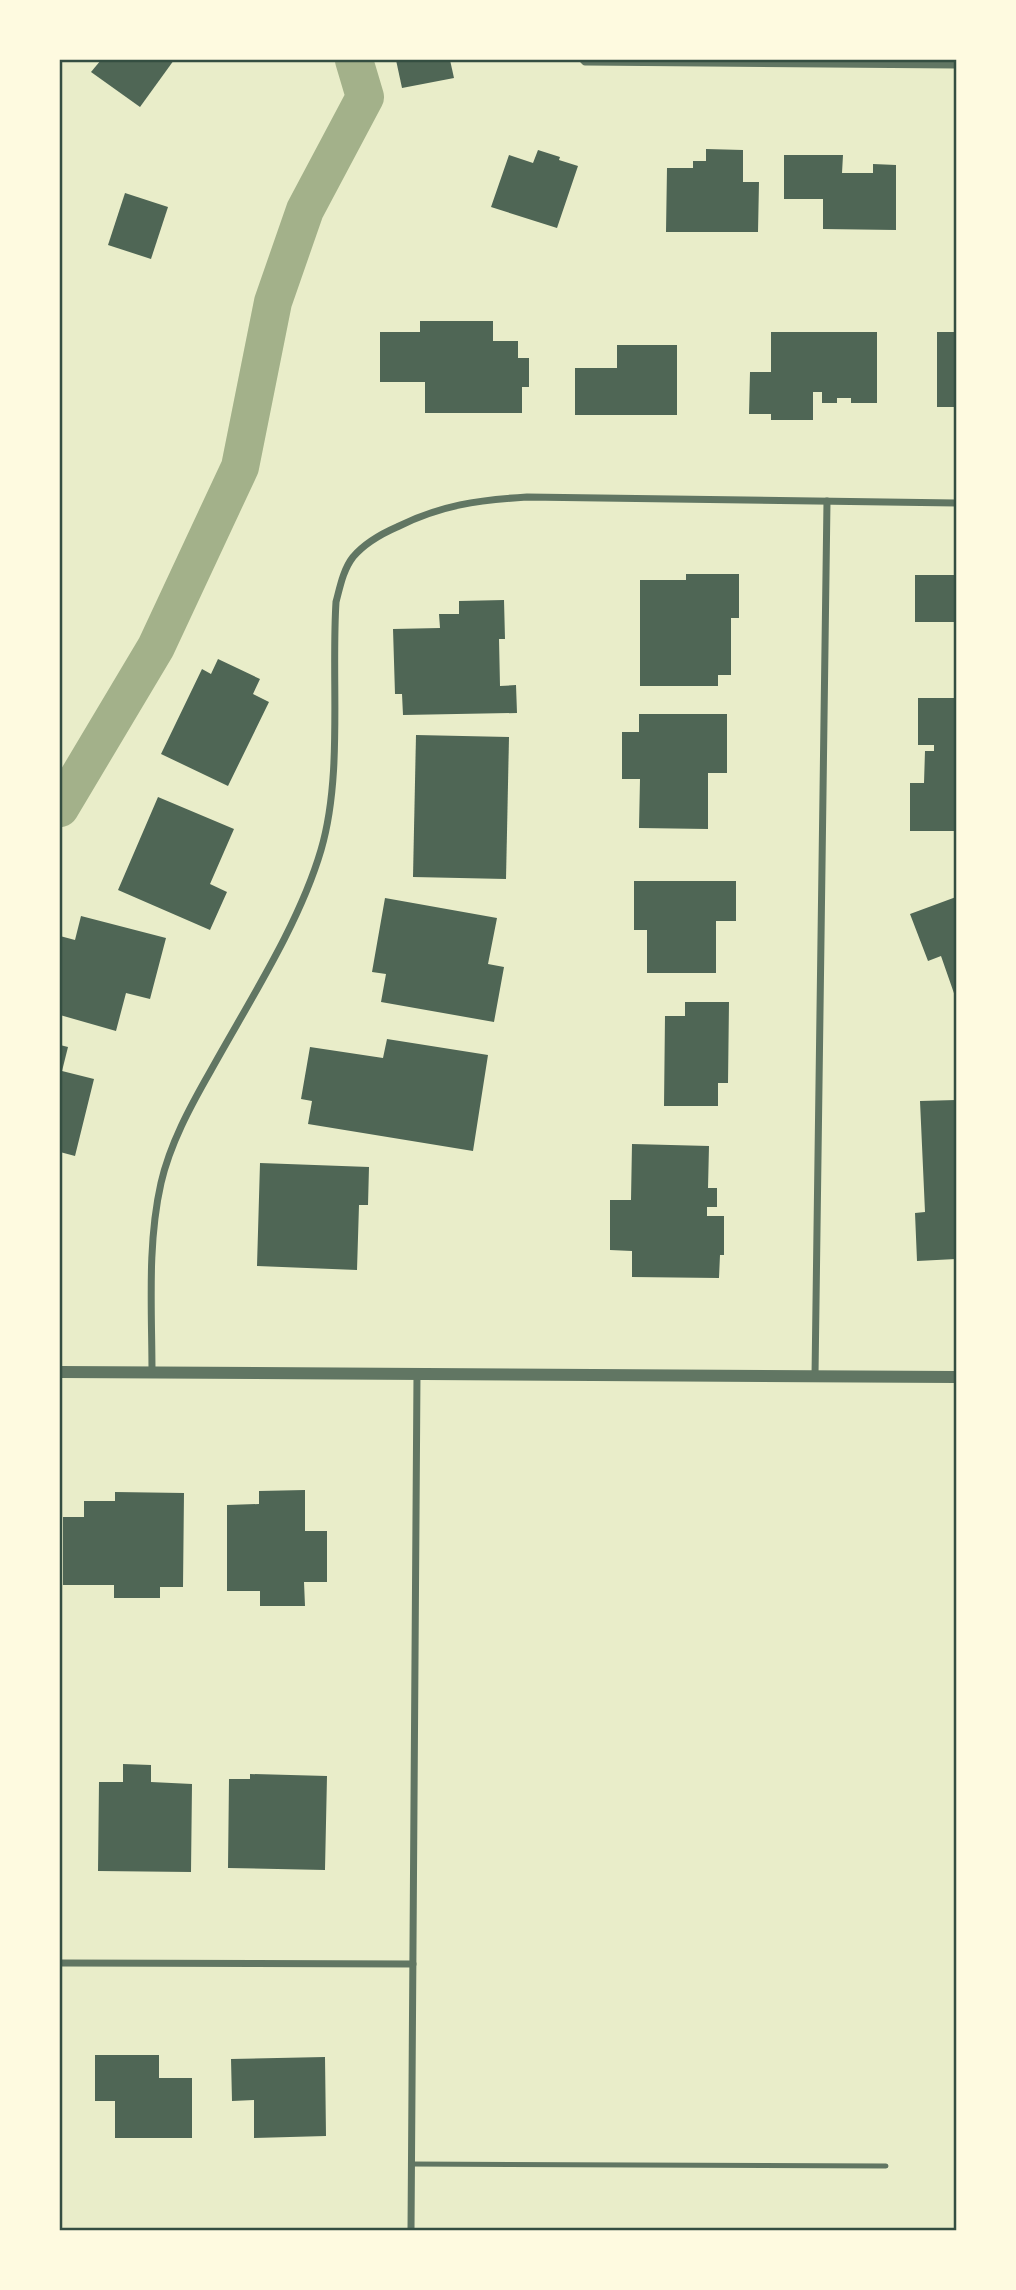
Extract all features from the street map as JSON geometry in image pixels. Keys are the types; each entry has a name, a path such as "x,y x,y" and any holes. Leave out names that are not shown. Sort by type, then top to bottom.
{"street":[{"path":"584,61 957,65"},
{"path":"152,1373 153,1227 161,1182 174,1142 191,1106 295,918 322,849 331,810 336,603 342,578 353,557 370,542 420,515 453,505 490,499 527,497 957,503"},
{"path":"816,1376 827,501"},
{"path":"60,1372 957,1377"},
{"path":"411,2231 417,1374"},
{"path":"60,1963 413,1964"}],"lane":[{"path":"411,2164 886,2166"}],"building":[{"path":"101,60 174,60 140,107 91,72"},
{"path":"396,60 450,60 454,78 402,88"},
{"path":"706,149 743,150 743,182 759,182 758,232 666,232 667,168 693,168 693,161 706,161"},
{"path":"538,150 578,166 557,228 491,207 509,155 533,163"},
{"path":"784,155 843,155 842,173 873,173 873,164 896,165 896,230 823,229 823,199 784,199"},
{"path":"125,193 168,207 151,259 108,245"},
{"path":"420,321 493,321 493,341 518,341 518,358 529,358 529,387 522,387 522,413 425,413 425,382 380,382 380,332 420,332"},
{"path":"771,332 877,332 877,403 851,403 851,398 837,398 837,403 822,403 822,392 813,392 813,420 771,420 771,414 749,414 750,372 771,372"},
{"path":"937,332 956,332 956,407 937,407"},
{"path":"617,345 677,345 677,415 575,415 575,368 617,368"},
{"path":"686,574 739,574 739,618 731,618 731,675 718,675 718,686 640,686 640,580 686,580"},
{"path":"915,575 956,575 956,622 915,622"},
{"path":"504,600 505,639 499,639 500,686 516,685 517,713 403,715 402,694 395,694 393,629 440,628 439,614 459,614 459,601"},
{"path":"218,659 260,679 253,694 269,702 228,786 161,754 202,669 211,674"},
{"path":"918,698 956,698 956,831 910,831 910,783 924,783 925,751 934,751 934,745 918,745"},
{"path":"639,714 727,714 727,773 708,773 708,829 639,828 640,779 622,779 622,732 639,732"},
{"path":"416,735 509,737 506,879 413,877"},
{"path":"158,797 234,829 210,884 227,892 210,930 118,890"},
{"path":"634,881 736,881 736,921 716,921 716,973 647,973 647,930 634,930"},
{"path":"956,897 956,999 941,956 928,961 910,914"},
{"path":"385,898 497,918 488,964 504,967 494,1022 381,1002 386,974 372,972"},
{"path":"81,916 166,938 150,999 126,993 116,1031 60,1015 60,936 75,940"},
{"path":"685,1002 729,1002 728,1083 718,1083 718,1106 664,1106 665,1016 685,1016"},
{"path":"387,1039 488,1055 473,1151 308,1124 312,1101 301,1099 310,1047 383,1058"},
{"path":"60,1045 68,1047 62,1071 94,1079 75,1156 60,1152"},
{"path":"956,1100 956,1259 917,1261 915,1213 925,1212 920,1101"},
{"path":"632,1144 709,1146 708,1188 717,1188 717,1207 707,1207 707,1216 724,1216 724,1255 720,1255 719,1278 632,1277 632,1251 610,1250 610,1200 631,1200"},
{"path":"260,1163 369,1167 368,1205 359,1205 357,1270 257,1266"},
{"path":"305,1490 305,1531 327,1531 327,1582 304,1582 305,1606 260,1606 260,1591 227,1591 227,1505 259,1504 259,1491"},
{"path":"115,1492 184,1493 183,1587 160,1587 160,1598 114,1598 114,1585 63,1585 63,1517 84,1517 84,1501 115,1501"},
{"path":"123,1764 151,1765 151,1782 192,1784 191,1872 98,1871 99,1782 123,1782"},
{"path":"250,1774 327,1776 325,1870 228,1868 229,1779 250,1779"},
{"path":"95,2055 159,2055 159,2078 192,2078 192,2138 115,2138 115,2101 95,2101"},
{"path":"325,2057 326,2136 254,2138 254,2100 232,2101 231,2059"}],"waterway":[{"path":"60,808 156,647 240,467 273,302 305,210 365,97 354,60"}]}
